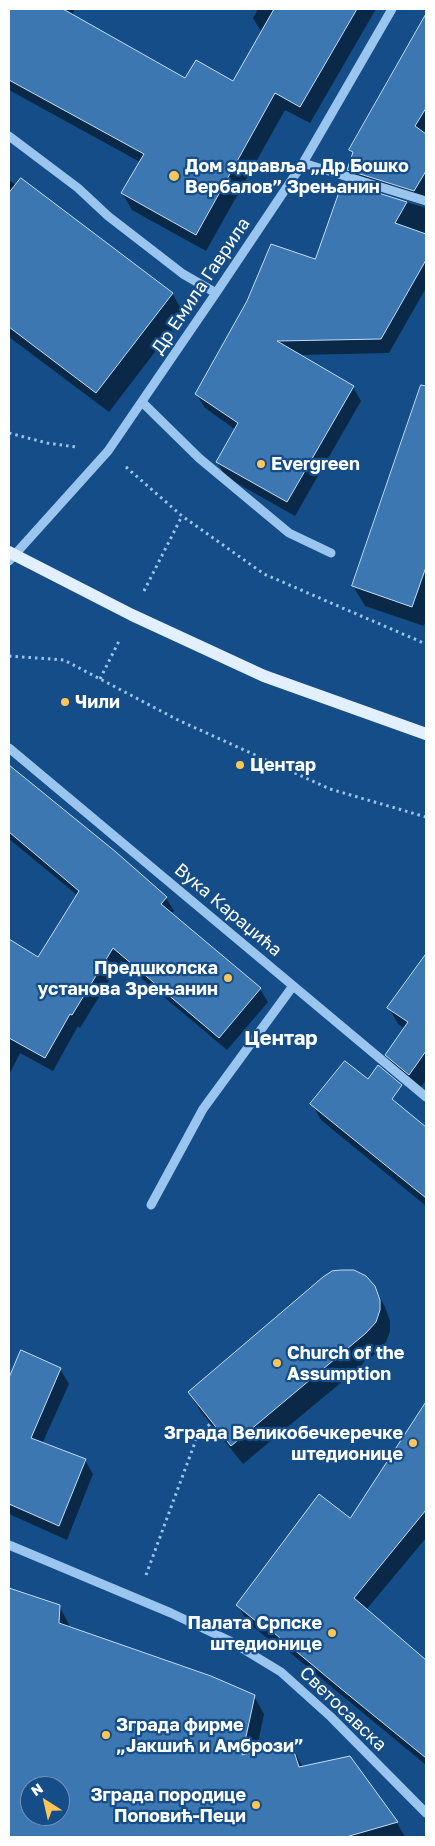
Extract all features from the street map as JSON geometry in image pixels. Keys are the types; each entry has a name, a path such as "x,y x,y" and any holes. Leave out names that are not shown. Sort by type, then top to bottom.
{"main road":[{"path":"10,556 264,676 426,734"}],"street":[{"name":"Др Емила Гаврила","path":"10,556 108,451 303,163 392,9"},
{"path":"9,136 78,188 108,216 183,274 216,293"},
{"path":"303,163 426,201"},
{"path":"142,402 199,458 289,533 331,552"},
{"name":"Вука Караџића","path":"9,748 426,1097"},
{"path":"151,1205 203,1109 293,986"},
{"name":"Светосавска","path":"9,1545 230,1641 281,1672 331,1717 426,1813"}],"path":[{"path":"9,433 47,443 108,451 182,516 264,574 426,644"},
{"path":"9,656 64,660 178,720 330,788 426,817"},
{"path":"137,1599 197,1437 212,1422"}],"building":[{"path":"9,9 63,9 185,78 196,60 233,81 274,9 357,9 300,107 275,93 196,235 121,193 144,154 9,80"},
{"path":"426,14 426,108 415,126 426,134 426,171 414,191 347,170 353,152 349,150"},
{"path":"21,178 173,293 96,393 9,327 9,193"},
{"path":"343,182 407,202 395,223 426,234 426,260 381,339 277,341 354,386 287,502 216,462 238,423 195,394 247,301 271,244 315,259"},
{"path":"421,385 426,386 426,567 412,607 352,586"},
{"path":"9,765 116,852 167,897 161,904 261,988 219,1038 113,948 72,1015 70,1014 45,1058 9,1038 9,939 38,957 79,891 9,832"},
{"path":"426,954 426,1051 409,1075 385,1055 408,1022 387,1008"},
{"path":"345,1061 368,1079 378,1065 402,1085 392,1099 426,1127 426,1198 310,1104"},
{"name":"Church of the Assumption","path":"354,1270 366,1276 375,1286 380,1300 380,1310 376,1322 366,1333 231,1446 188,1392 323,1277 332,1271"},
{"path":"21,1350 61,1368 31,1438 86,1459 59,1526 9,1504 9,1378"},
{"name":"Палата Српске штедионице","path":"426,1402 426,1510 354,1598 426,1660 426,1758 268,1628 267,1630 236,1605 319,1494 350,1518"},
{"path":"9,1588 60,1605 59,1623 211,1676 255,1695 242,1755 291,1742 299,1767 350,1756 398,1822 346,1837 9,1837"}],"place":[{"name":"Дом здравља „Др Бошко Вербалов” Зрењанин","path":"174,176"},
{"name":"Evergreen","path":"261,464"},
{"name":"Чили","path":"65,702"},
{"name":"Центар","path":"240,765"},
{"name":"Предшколска установа Зрењанин","path":"228,978"},
{"name":"Church of the Assumption","path":"277,1363"},
{"name":"Зграда Великобечкеречке штедионице","path":"413,1443"},
{"name":"Палата Српске штедионице","path":"332,1633"},
{"name":"Зграда фирме „Јакшић и Амбрози”","path":"106,1735"},
{"name":"Зграда породице Поповић-Пеци","path":"256,1805"}],"district":[{"name":"Центар","path":"281,1039"}]}
